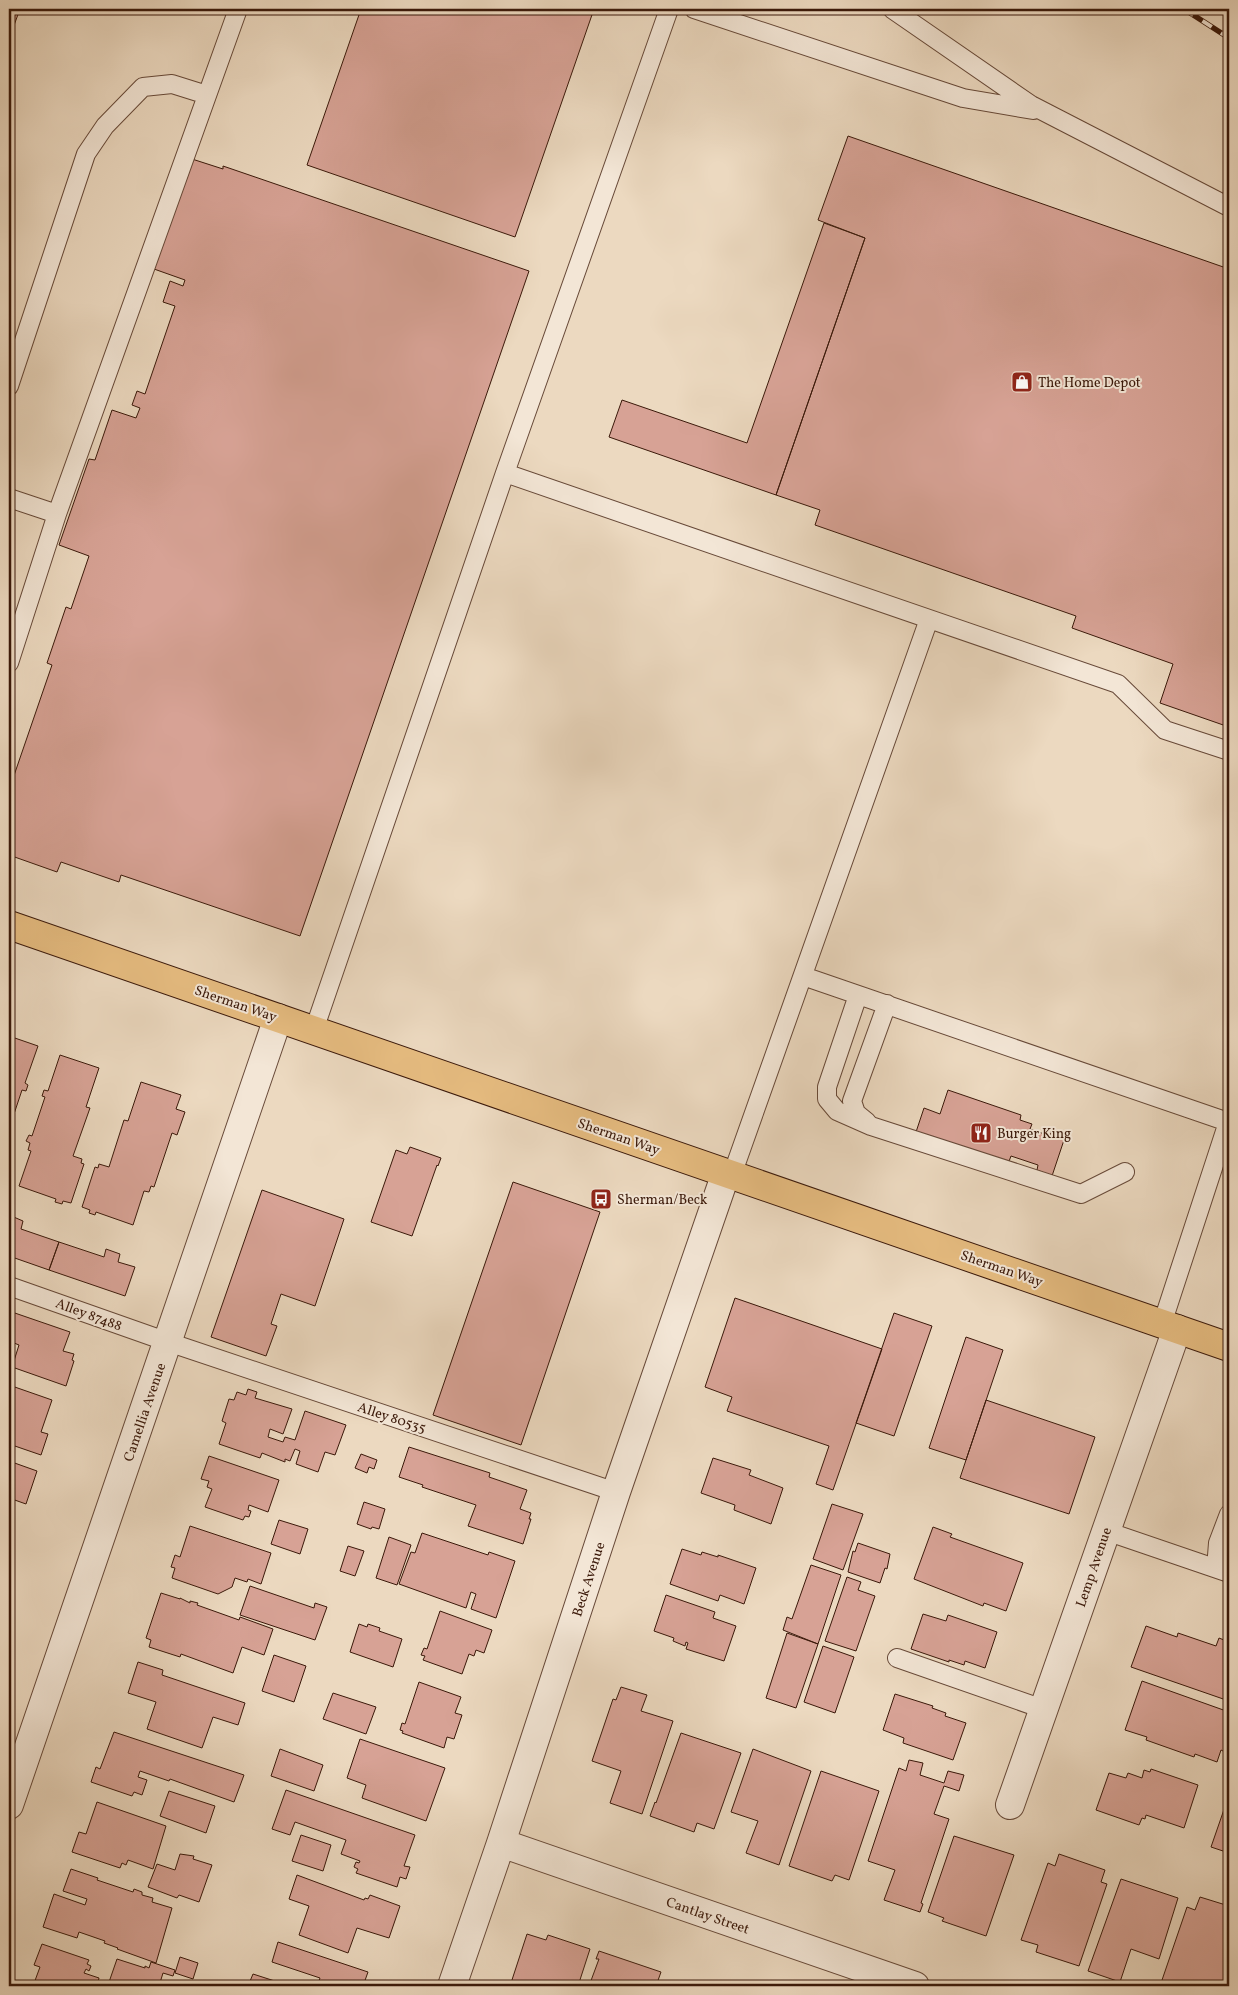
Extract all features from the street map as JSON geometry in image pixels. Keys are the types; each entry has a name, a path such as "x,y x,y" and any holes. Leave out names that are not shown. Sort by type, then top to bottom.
{"main road":[{"name":"Sherman Way","path":"9,924 1229,1347"}],"street":[{"name":"Camellia Avenue","path":"9,1805 278,1018"},
{"name":"Beck Avenue","path":"452,1986 616,1492 729,1174"},
{"name":"Lemp Avenue","path":"1010,1805 1106,1531 1169,1326"},
{"name":"Cantlay Street","path":"501,1843 916,1986"}],"lane":[{"path":"9,663 57,514 238,9"},
{"path":"314,1030 505,473 669,9"},
{"path":"694,9 963,98 1043,111"},
{"path":"892,9 1030,105 1229,207"},
{"path":"9,386 86,154 106,126 143,87 172,84 207,95"},
{"path":"505,473 1118,684 1165,730 1229,751"},
{"path":"9,498 57,514"},
{"path":"729,1174 803,976 929,619"},
{"path":"803,976 1229,1120 1169,1326"},
{"path":"858,995 827,1088 827,1099 837,1111 871,1126 1081,1194 1125,1172"},
{"path":"871,1126 856,1113 852,1101 887,1004"},
{"name":"Alley 87488","path":"9,1286 168,1342"},
{"name":"Alley 80535","path":"168,1342 616,1492"},
{"path":"1229,1514 1218,1543 1217,1556 1229,1573"},
{"path":"1106,1531 1229,1573"},
{"path":"898,1658 1043,1709"}],"building":[{"path":"9,9 20,9 9,39"},
{"path":"361,9 594,9 515,237 307,165"},
{"name":"The Home Depot","path":"848,136 1229,269 1229,727 1160,703 1173,664 1072,628 1076,616 815,525 820,510 776,495 865,238 818,220"},
{"path":"192,159 223,169 223,166 529,271 300,936 121,875 119,882 61,862 57,872 9,855 9,790 52,665 47,663 66,607 71,609 89,556 59,545 89,459 95,460 112,410 136,418 140,408 132,405 137,391 145,394 175,306 163,302 170,281 183,286 185,280 154,269"},
{"path":"824,223 865,238 776,495 609,437 622,400 747,443"},
{"path":"9,1036 38,1046 25,1083 28,1085 26,1091 22,1090 9,1129"},
{"path":"60,1055 99,1068 86,1107 90,1108 73,1156 82,1159 81,1163 84,1164 71,1203 63,1201 62,1204 55,1202 56,1199 19,1186 31,1151 28,1150 30,1143 26,1141 29,1135 32,1136 45,1097 42,1096 44,1090 48,1091"},
{"path":"141,1082 181,1095 176,1109 185,1112 177,1135 172,1133 154,1187 151,1186 149,1192 144,1191 133,1225 96,1212 95,1215 89,1213 90,1210 82,1207 95,1167 98,1168 99,1164 109,1167 124,1120 128,1121"},
{"name":"Burger King","path":"948,1090 1021,1115 1020,1120 1032,1124 1030,1129 1050,1136 1051,1131 1062,1135 1061,1139 1064,1140 1052,1176 1037,1170 1038,1165 1011,1156 1008,1164 916,1132 924,1108 940,1114"},
{"path":"410,1147 441,1158 412,1236 371,1222 396,1150 407,1154"},
{"path":"513,1182 600,1212 521,1445 433,1415"},
{"path":"262,1190 344,1219 315,1306 281,1294 271,1324 277,1326 266,1356 211,1337"},
{"path":"9,1215 23,1221 21,1229 59,1242 49,1270 9,1256"},
{"path":"59,1242 104,1257 106,1249 120,1254 118,1262 135,1267 125,1296 49,1270"},
{"path":"735,1298 882,1349 833,1490 816,1484 829,1446 727,1411 732,1397 705,1387"},
{"path":"9,1311 70,1332 63,1351 74,1354 72,1360 74,1361 66,1386 12,1367 19,1345 9,1341"},
{"path":"894,1313 932,1326 894,1436 856,1423"},
{"path":"966,1337 1003,1350 966,1460 929,1448"},
{"path":"9,1385 52,1400 41,1432 48,1434 41,1455 9,1444"},
{"path":"248,1389 257,1392 255,1398 292,1409 283,1434 270,1429 268,1437 283,1442 285,1437 295,1440 305,1411 346,1425 335,1455 325,1452 318,1472 296,1464 300,1451 295,1449 290,1461 285,1459 285,1462 262,1453 260,1458 219,1444 226,1423 222,1421 229,1399 234,1400 237,1392 246,1395"},
{"path":"986,1400 1095,1437 1069,1514 960,1478"},
{"path":"409,1447 490,1473 489,1477 527,1490 520,1509 531,1513 529,1519 531,1519 523,1544 468,1526 476,1505 422,1487 423,1485 399,1477"},
{"path":"361,1454 377,1460 374,1469 369,1467 367,1473 355,1468"},
{"path":"209,1456 279,1480 268,1512 249,1505 248,1510 251,1511 249,1517 245,1516 243,1520 205,1507 212,1489 207,1487 209,1481 201,1479"},
{"path":"713,1458 751,1470 749,1475 783,1488 771,1524 734,1510 735,1505 701,1493"},
{"path":"9,1461 37,1471 26,1504 9,1498"},
{"path":"364,1502 385,1509 379,1529 372,1527 371,1529 357,1524"},
{"path":"832,1504 863,1514 843,1570 813,1559"},
{"path":"279,1520 308,1529 300,1554 271,1544"},
{"path":"190,1526 271,1553 261,1584 248,1579 247,1582 235,1578 232,1587 218,1594 172,1578 175,1568 171,1567 175,1555 180,1557"},
{"path":"933,1527 952,1534 950,1537 1023,1563 1006,1611 984,1603 983,1606 914,1579"},
{"path":"422,1533 488,1555 489,1552 515,1561 496,1618 471,1609 476,1594 471,1592 466,1608 399,1584 411,1552 415,1553"},
{"path":"389,1537 411,1545 397,1585 376,1578"},
{"path":"858,1543 890,1554 887,1569 885,1568 880,1583 848,1572 853,1551 855,1552"},
{"path":"348,1546 364,1551 355,1576 340,1571"},
{"path":"682,1549 701,1555 702,1552 718,1557 718,1555 756,1568 744,1604 720,1595 718,1601 670,1584"},
{"path":"811,1565 841,1575 818,1644 783,1630 787,1617 792,1619"},
{"path":"847,1577 861,1582 858,1590 875,1596 856,1651 825,1641"},
{"path":"250,1586 314,1608 315,1603 327,1607 315,1640 240,1615"},
{"path":"161,1593 190,1603 190,1601 198,1603 197,1605 239,1620 240,1617 273,1629 264,1655 242,1647 233,1673 181,1654 180,1657 149,1647 151,1640 146,1638"},
{"path":"666,1595 715,1612 713,1618 736,1626 724,1661 686,1649 688,1643 686,1642 685,1646 673,1641 674,1638 654,1631"},
{"path":"440,1611 492,1630 484,1653 476,1650 474,1656 469,1654 462,1674 423,1660 425,1656 421,1655 424,1648 427,1649"},
{"path":"923,1614 946,1621 948,1615 997,1632 985,1668 965,1661 964,1665 949,1660 949,1662 911,1649"},
{"path":"359,1624 367,1627 368,1624 380,1628 379,1631 402,1639 393,1667 350,1652"},
{"path":"1146,1626 1177,1637 1178,1633 1216,1646 1219,1638 1229,1642 1229,1701 1131,1667"},
{"path":"787,1633 818,1644 796,1708 766,1698"},
{"path":"823,1646 854,1657 835,1713 804,1702"},
{"path":"274,1655 306,1666 294,1702 262,1691"},
{"path":"138,1662 163,1670 162,1675 245,1703 238,1725 213,1717 202,1748 147,1729 156,1702 128,1693"},
{"path":"1142,1681 1229,1712 1229,1754 1221,1750 1217,1762 1195,1754 1194,1757 1146,1740 1147,1737 1125,1730"},
{"path":"419,1682 461,1697 455,1713 462,1715 454,1739 447,1737 444,1748 402,1733 403,1731 400,1730 402,1723 405,1724"},
{"path":"621,1687 647,1695 641,1711 673,1721 642,1814 610,1803 621,1771 592,1761 613,1699 616,1700"},
{"path":"333,1693 376,1707 366,1734 323,1719"},
{"path":"895,1694 933,1706 932,1708 946,1713 945,1716 966,1723 953,1760 903,1743 904,1738 883,1730"},
{"path":"114,1732 244,1775 234,1802 170,1779 169,1781 140,1771 138,1777 147,1780 142,1795 134,1792 132,1796 91,1782 96,1767 100,1769"},
{"path":"681,1733 741,1753 714,1829 697,1823 694,1832 650,1816"},
{"path":"360,1739 445,1768 426,1821 362,1798 366,1785 347,1778"},
{"path":"280,1749 323,1765 314,1791 271,1776"},
{"path":"753,1749 811,1771 779,1865 746,1853 758,1821 731,1812"},
{"path":"909,1760 923,1763 920,1775 944,1783 948,1771 964,1775 959,1791 944,1786 934,1814 949,1819 921,1903 923,1904 920,1912 884,1900 895,1870 868,1861 899,1768 906,1771"},
{"path":"1151,1769 1198,1785 1184,1828 1146,1815 1145,1819 1142,1818 1139,1825 1096,1810 1109,1773 1126,1778 1128,1773 1142,1778 1144,1770 1150,1772"},
{"path":"821,1771 879,1791 849,1880 835,1875 832,1881 789,1866"},
{"path":"286,1790 415,1835 404,1866 410,1867 406,1879 400,1877 397,1887 356,1873 358,1869 354,1867 356,1862 359,1863 360,1861 341,1854 346,1840 295,1822 290,1835 272,1829"},
{"path":"169,1791 215,1806 206,1833 160,1816"},
{"path":"1229,1795 1229,1853 1211,1847"},
{"path":"97,1802 166,1826 153,1869 128,1860 126,1865 122,1863 120,1868 72,1852 79,1832 86,1834"},
{"path":"301,1835 331,1845 323,1871 292,1861"},
{"path":"954,1836 1014,1855 986,1936 942,1921 944,1918 928,1912"},
{"path":"180,1854 194,1856 193,1859 212,1865 199,1902 179,1895 177,1898 148,1887 157,1864 175,1870"},
{"path":"1059,1854 1105,1870 1101,1882 1107,1884 1079,1966 1036,1952 1038,1945 1021,1940 1048,1863 1055,1866"},
{"path":"71,1869 133,1892 134,1889 142,1892 142,1895 153,1898 152,1902 172,1908 156,1963 117,1949 104,1943 105,1941 79,1932 77,1938 43,1927 54,1894 85,1905 87,1899 63,1891"},
{"path":"297,1875 364,1900 365,1898 368,1899 370,1895 400,1906 389,1938 357,1928 348,1953 299,1935 309,1906 289,1899"},
{"path":"1121,1879 1178,1898 1159,1959 1131,1949 1120,1982 1088,1971"},
{"path":"1200,1897 1229,1906 1229,1978 1226,1986 1169,1986 1161,1983 1187,1907 1195,1910"},
{"path":"527,1934 546,1940 548,1935 590,1949 578,1986 510,1986"},
{"path":"278,1942 368,1972 363,1986 317,1986 320,1978 272,1962"},
{"path":"42,1944 89,1960 87,1964 91,1966 89,1971 86,1969 84,1973 99,1978 97,1986 33,1986 40,1967 34,1965"},
{"path":"599,1951 661,1972 656,1986 589,1986 599,1959 596,1959"},
{"path":"180,1957 198,1963 193,1979 175,1973"},
{"path":"117,1959 145,1968 145,1966 149,1968 151,1962 175,1970 173,1976 163,1973 159,1986 108,1985"},
{"path":"253,1974 284,1984 283,1986 248,1986"}],"railway":[{"path":"1184,9 1229,38"}],"place":[{"name":"The Home Depot","path":"1022,382"},
{"name":"Burger King","path":"981,1133"},
{"name":"Sherman/Beck","path":"601,1199"}]}
